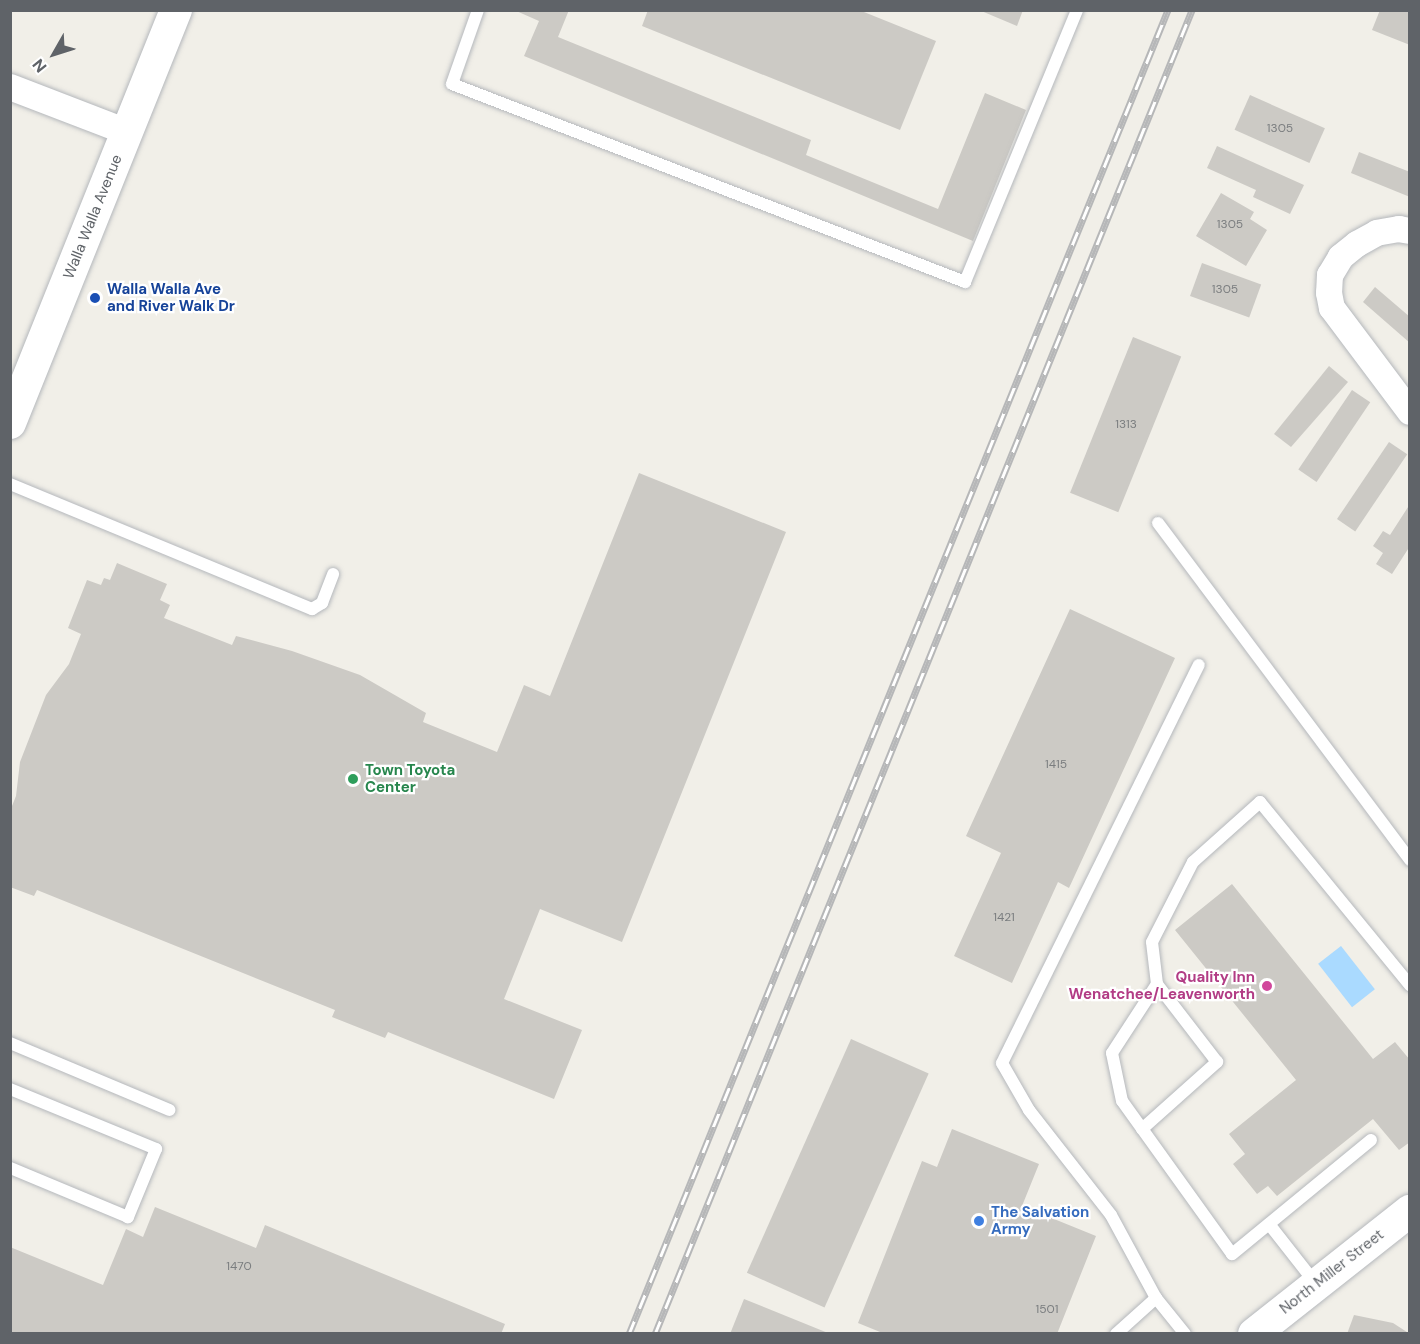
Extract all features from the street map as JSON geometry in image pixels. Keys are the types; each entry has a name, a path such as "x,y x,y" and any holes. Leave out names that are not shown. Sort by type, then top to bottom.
{"street":[{"name":"Walla Walla Avenue","path":"10,423 176,10"},
{"path":"10,87 127,132"},
{"path":"1410,231 1377,233 1357,244 1341,257 1330,275 1329,293 1332,308 1410,412"},
{"name":"North Miller Street","path":"1254,1334 1410,1211"}],"lane":[{"path":"478,10 452,84 966,282 1077,10"},
{"path":"10,484 312,609 322,603 333,574"},
{"path":"1158,522 1410,861"},
{"path":"1185,1334 1156,1298 1111,1215 1029,1110 1002,1063 1199,665"},
{"path":"1142,1129 1217,1062 1157,984 1152,942 1193,862 1260,802 1410,985"},
{"path":"1157,984 1112,1053 1122,1101 1233,1254 1371,1140"},
{"path":"10,1043 169,1110"},
{"path":"10,1089 156,1149 128,1217 10,1168"},
{"path":"1269,1224 1316,1284"},
{"path":"1116,1334 1156,1298"}],"water":[{"path":"1341,946 1375,989 1352,1007 1318,964"}],"building":[{"path":"514,10 569,10 558,37 811,140 806,155 938,209 985,93 1026,110 973,241 524,56 539,21"},
{"path":"648,10 859,10 936,41 900,130 642,26"},
{"path":"979,10 1023,10 1017,26"},
{"path":"1380,10 1410,10 1410,45 1372,30"},
{"path":"1250,95 1325,128 1309,163 1235,130"},
{"path":"1217,146 1304,185 1290,214 1253,197 1256,190 1207,168"},
{"path":"1359,152 1410,172 1410,197 1351,173"},
{"path":"1221,193 1254,212 1250,219 1267,230 1246,266 1196,236"},
{"path":"1202,263 1261,285 1249,317 1190,296"},
{"path":"1375,287 1410,317 1410,343 1363,302"},
{"path":"1133,337 1181,356 1118,512 1070,493"},
{"path":"1329,366 1348,382 1291,447 1274,434"},
{"path":"1352,390 1370,402 1317,482 1298,470"},
{"path":"1389,442 1407,454 1355,531 1337,519"},
{"name":"Town Toyota Center","path":"639,473 786,532 622,942 540,909 504,999 582,1030 554,1099 388,1032 385,1038 332,1017 335,1010 37,890 34,896 10,887 10,811 16,796 20,762 46,695 69,664 81,634 68,628 87,580 101,585 104,578 110,580 117,563 167,584 160,600 170,605 164,618 232,645 236,636 292,651 360,675 426,713 423,722 497,752 524,685 550,696"},
{"path":"1410,504 1410,546 1392,574 1376,564 1383,553 1373,546 1383,531 1390,535"},
{"path":"1070,609 1175,658 1069,888 1058,882 1012,983 954,956 1001,853 966,836"},
{"name":"Quality Inn Wenatchee/Leavenworth","path":"1232,884 1373,1059 1395,1042 1410,1060 1410,1142 1399,1150 1373,1119 1277,1196 1268,1186 1257,1194 1233,1164 1245,1154 1229,1134 1296,1080 1175,930"},
{"path":"851,1039 929,1074 825,1307 747,1273"},
{"name":"The Salvation Army","path":"952,1129 1039,1164 1022,1206 1096,1236 1057,1334 885,1334 858,1323 922,1161 937,1167"},
{"path":"155,1207 256,1248 265,1225 505,1324 501,1334 10,1334 10,1247 103,1285 126,1229 143,1237"},
{"path":"744,1299 828,1333 828,1334 730,1334"},
{"path":"1354,1315 1393,1323 1410,1334 1347,1334"}],"railway":[{"path":"629,1334 1168,10"},
{"path":"655,1334 1192,10"}],"place":[{"name":"Walla Walla Ave and River Walk Dr","path":"95,298"},
{"name":"Town Toyota Center","path":"353,779"},
{"name":"Quality Inn Wenatchee/Leavenworth","path":"1267,986"},
{"name":"The Salvation Army","path":"979,1221"}]}
